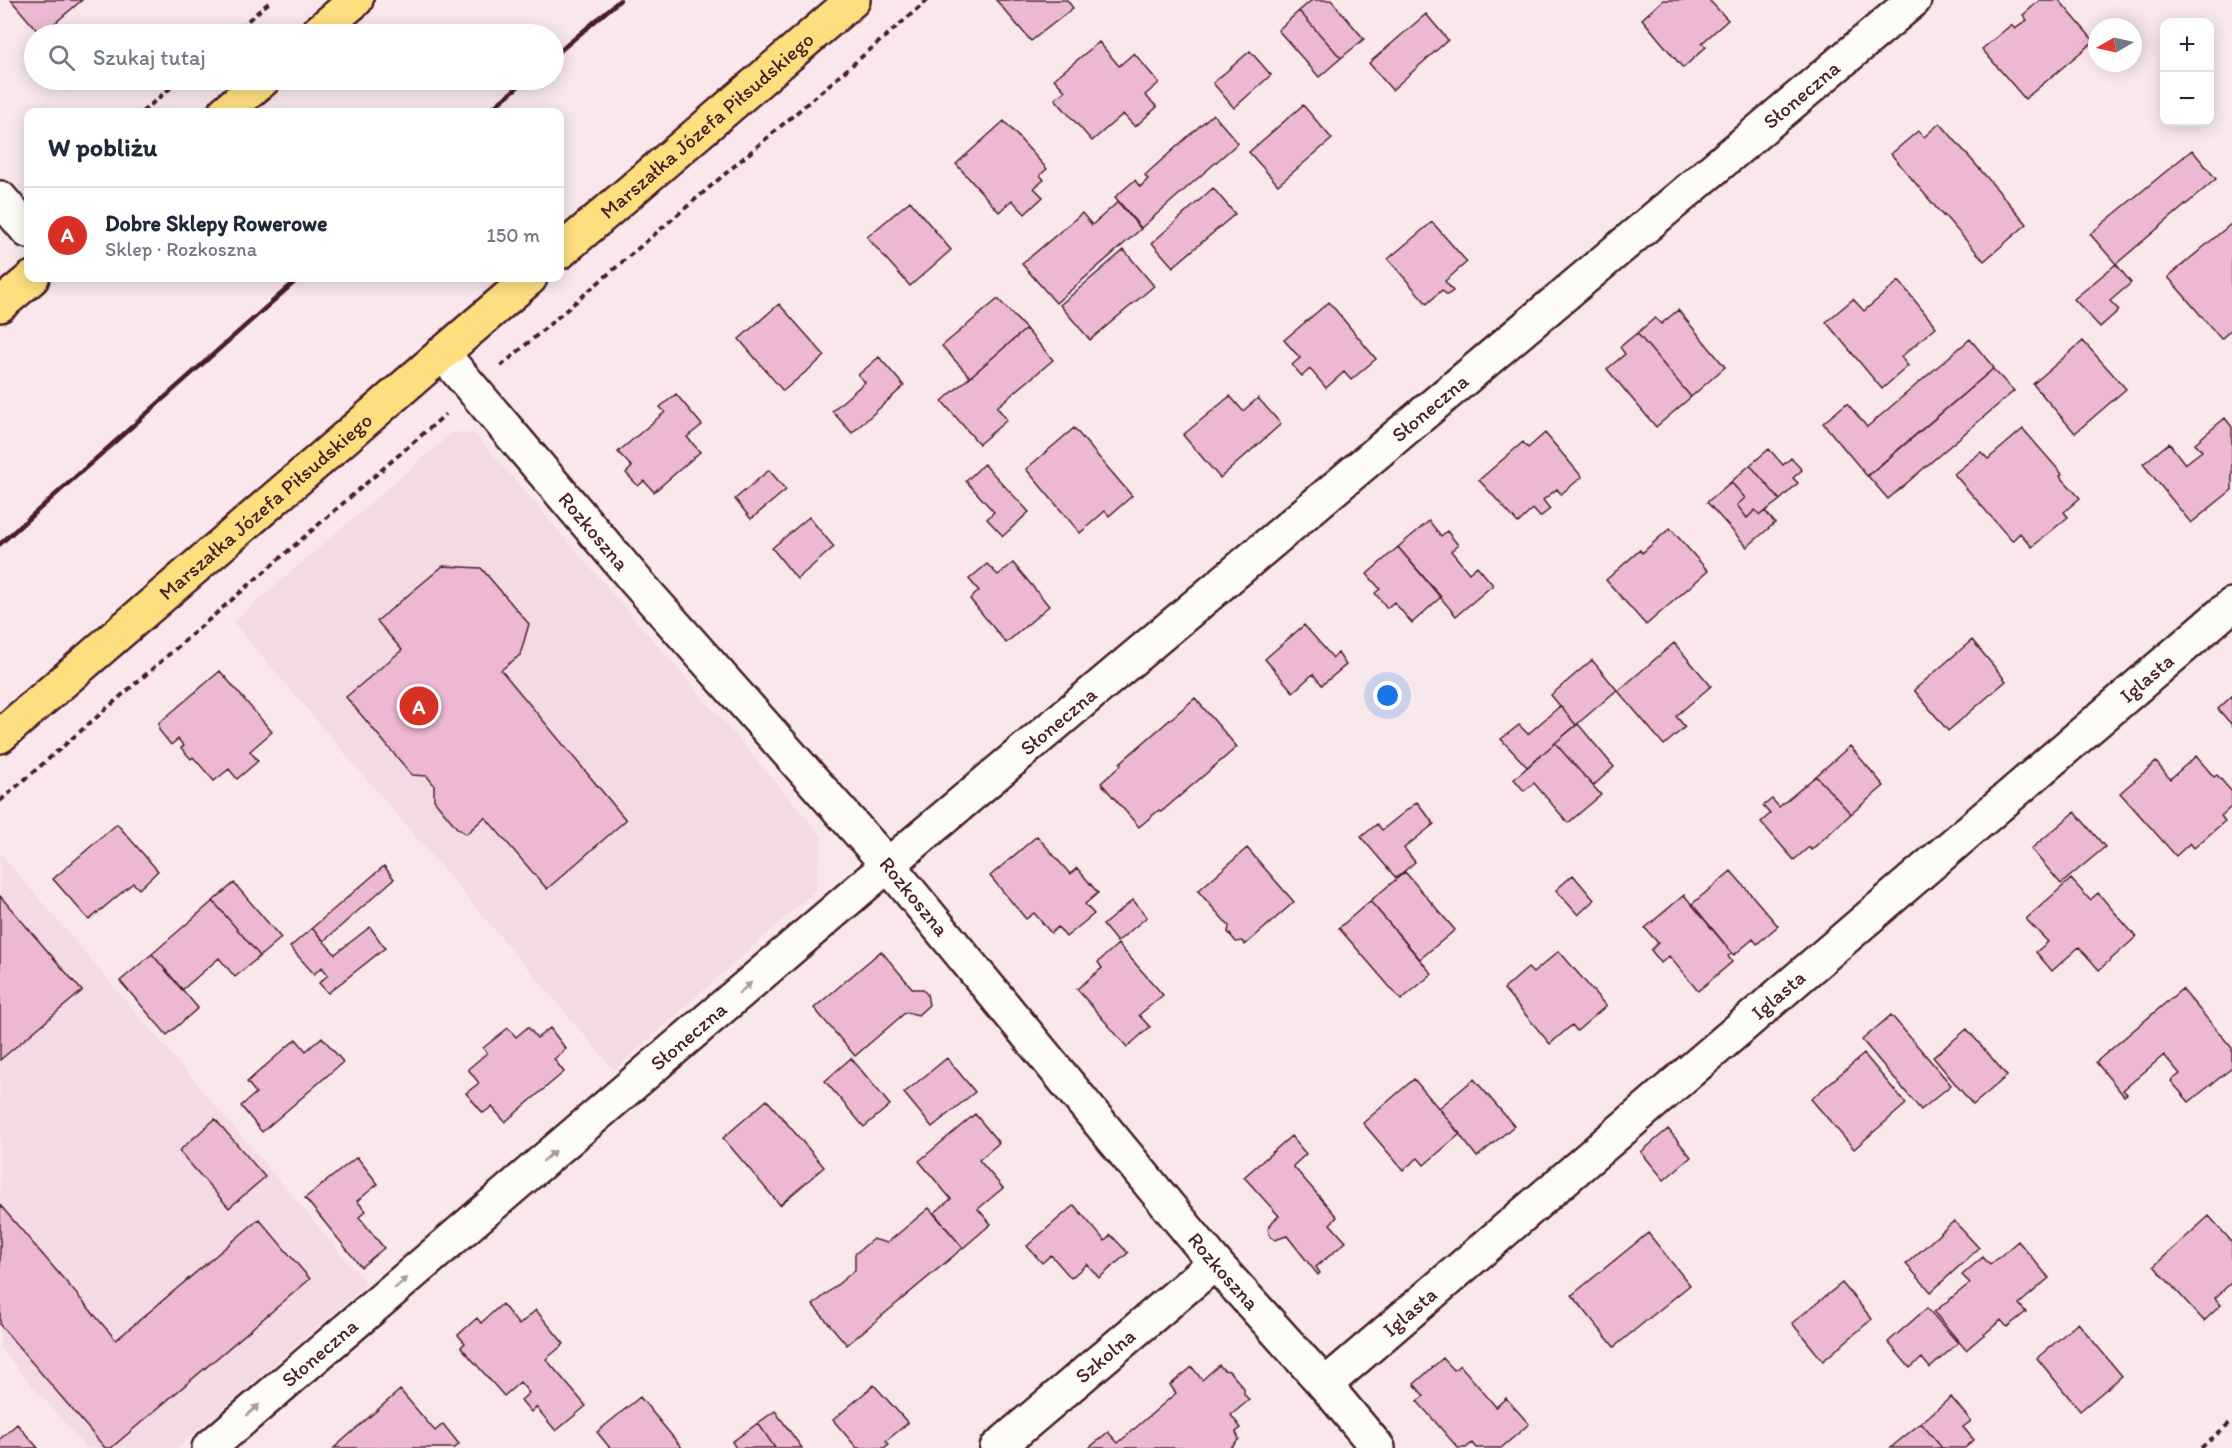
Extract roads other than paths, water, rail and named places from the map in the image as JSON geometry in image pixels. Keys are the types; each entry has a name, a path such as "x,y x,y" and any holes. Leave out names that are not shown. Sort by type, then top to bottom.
{"main road":[{"path":"328,24 356,0"},
{"name":"Marszałka Józefa Piłsudskiego","path":"564,249 854,0"},
{"path":"230,108 251,90"},
{"path":"0,305 27,282"},
{"name":"Marszałka Józefa Piłsudskiego","path":"0,736 525,282"}],"street":[{"name":"Słoneczna","path":"209,1448 888,865 1914,0"},
{"path":"0,198 24,226"},
{"name":"Rozkoszna","path":"442,353 635,580 888,865 1215,1263 1325,1385 1378,1448"},
{"name":"Iglasta","path":"1325,1385 2232,605"},
{"name":"Szkolna","path":"996,1448 1215,1263"}],"railway":[{"path":"564,48 620,0"},
{"path":"493,108 514,90"},
{"path":"0,544 295,282"}],"place":[{"name":"Dobre Sklepy Rowerowe","path":"419,706"}]}
